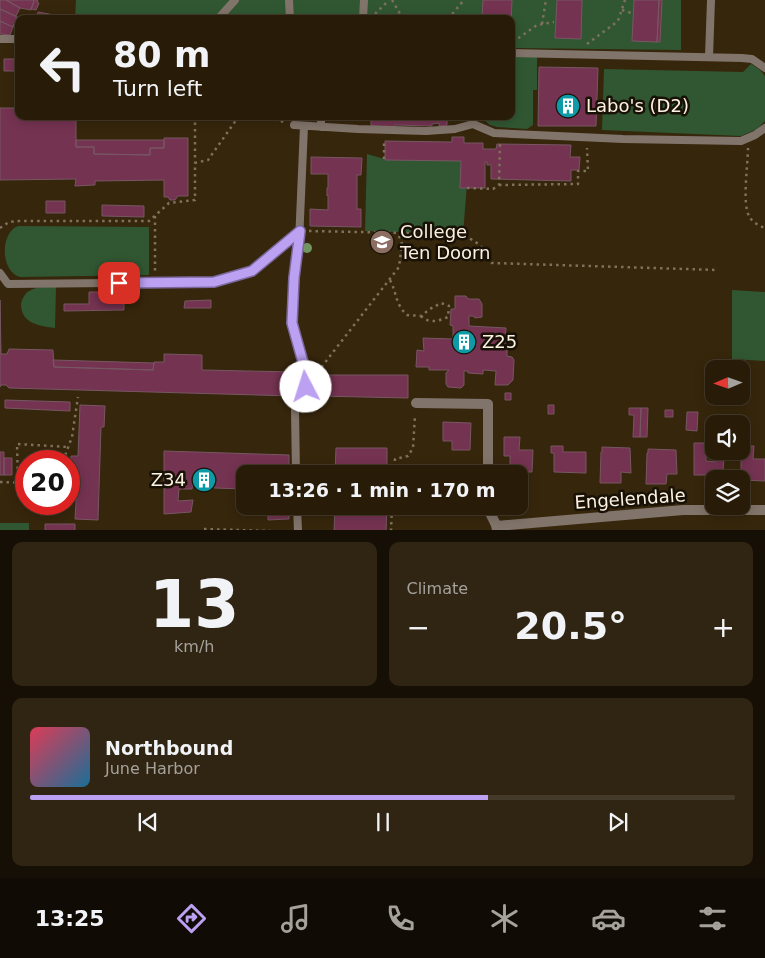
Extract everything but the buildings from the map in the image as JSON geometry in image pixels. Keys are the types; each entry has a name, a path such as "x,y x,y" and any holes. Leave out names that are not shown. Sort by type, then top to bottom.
{"street":[{"path":"416,403 488,404 488,465"},
{"name":"Engelendale","path":"497,528 683,510 765,510"},
{"path":"490,515 497,528"}],"lane":[{"path":"222,15 235,0"},
{"path":"289,0 290,15"},
{"path":"363,15 364,0"},
{"path":"709,57 711,0"},
{"path":"0,39 15,39"},
{"path":"515,53 752,59 765,68"},
{"path":"321,120 321,127"},
{"path":"294,125 426,131 455,129 473,120 494,133 742,141 749,139 765,128"},
{"path":"296,465 295,410 305,401 306,373 292,323 294,278 300,231 304,126"},
{"path":"0,273 8,284 214,282 252,271 300,231"},
{"path":"297,515 298,530"}],"path":[{"path":"370,15 390,0 400,15"},
{"path":"451,15 464,0"},
{"path":"542,24 546,0"},
{"path":"587,46 587,44 618,21 625,0"},
{"path":"622,10 631,13"},
{"path":"515,41 537,25 554,22"},
{"path":"0,228 9,222 19,221 149,221 170,203 196,200 195,120"},
{"path":"195,163 208,160 236,120"},
{"path":"276,120 294,125"},
{"path":"384,130 384,159"},
{"path":"499,133 499,184"},
{"path":"467,188 493,189 499,184 578,184 578,171 588,171 586,137"},
{"path":"749,139 746,206 750,218 759,226 765,228"},
{"path":"155,216 156,282"},
{"path":"300,231 463,234 480,245 492,263 718,270"},
{"path":"306,373 320,369 400,267 402,244 398,233"},
{"path":"390,280 394,287 399,308 407,315 421,316 438,322 448,318 449,306 441,303 421,316"},
{"path":"17,450 17,444 68,448 72,437 78,397"},
{"path":"395,465 395,459 408,456 414,448 416,403"},
{"path":"0,482 15,482"},
{"path":"391,530 392,515"},
{"path":"204,529 271,530"}],"green space":[{"path":"76,0 681,0 681,50 515,48 515,15 75,15"},
{"path":"515,57 537,57 537,90 533,90 533,125 527,129 490,125 484,120 515,120"},
{"path":"751,64 765,76 765,121 757,129 741,136 602,130 604,69 743,72"},
{"path":"367,154 388,160 467,159 463,234 365,231"},
{"path":"18,226 149,227 149,275 20,277 13,273 9,267 5,252 8,236"},
{"path":"56,287 55,328 38,325 28,320 24,316 21,304 26,293 32,289"},
{"path":"732,290 765,292 765,361 732,359"},
{"path":"0,523 29,523 29,530 0,530"}],"place":[{"name":"Labo's (D2)","path":"568,106"},
{"name":"College Ten Doorn","path":"382,242"},
{"name":"Z25","path":"464,342"},
{"name":"Z34","path":"204,480"}],"route":[{"path":"119,283 214,282 252,271 300,231 294,278 292,323 306,373 306,387"}]}
